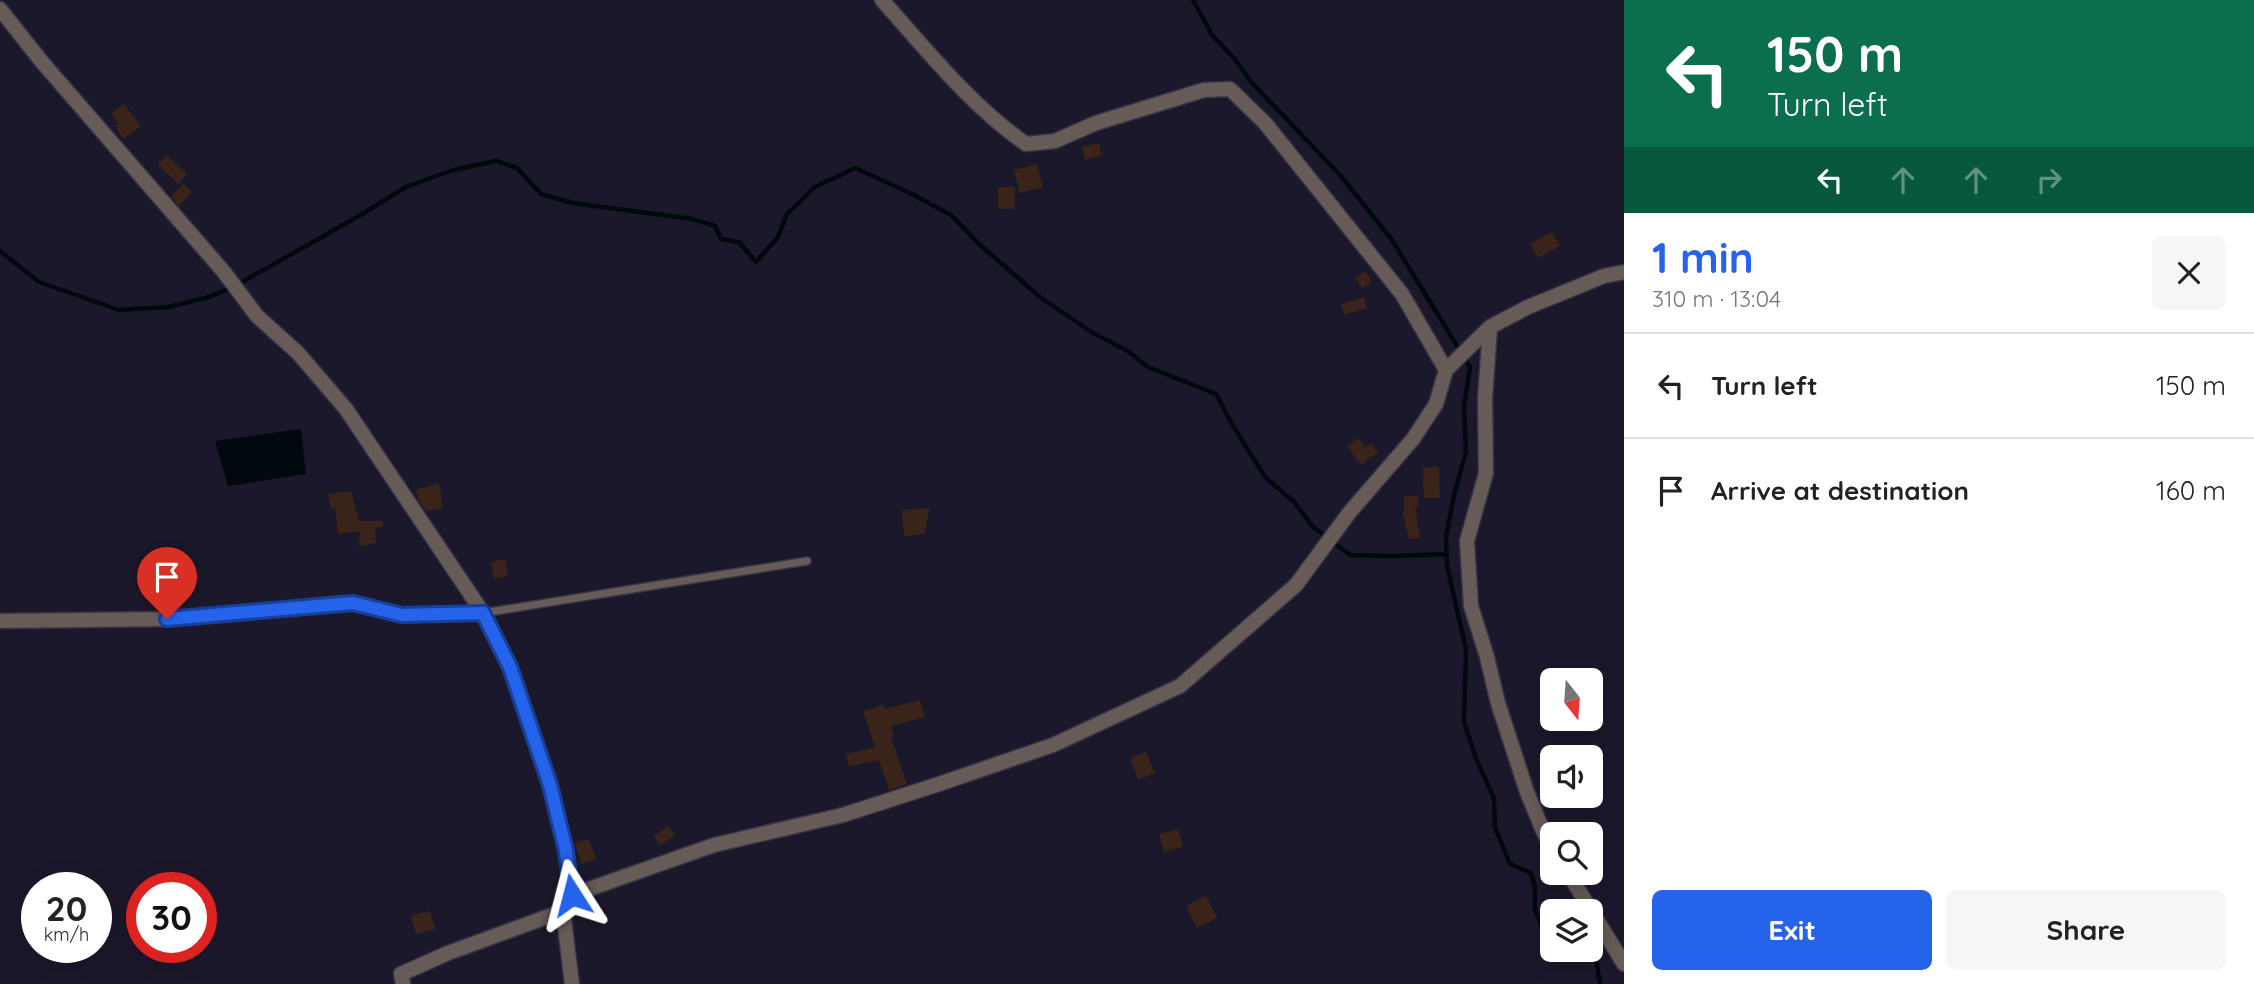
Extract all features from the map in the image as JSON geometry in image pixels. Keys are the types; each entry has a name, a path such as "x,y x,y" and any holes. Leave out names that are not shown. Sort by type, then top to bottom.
{"street":[{"path":"882,0 959,86 1006,130 1026,144 1055,141 1096,123 1204,90 1230,89 1265,123 1402,294 1446,370"},
{"path":"0,9 42,62 224,271 257,316 298,354 346,409 483,613 510,667 550,785 566,851 572,895 563,911 572,984"},
{"path":"572,895 714,845 843,815 952,780 1053,745 1180,686 1296,585 1349,513 1413,439 1436,404 1446,370 1490,327 1528,307 1604,276 1624,272"},
{"path":"1490,327 1485,399 1486,473 1467,541 1471,606 1488,657 1498,703 1540,823"},
{"path":"0,621 167,619 353,603 402,615 483,613"},
{"path":"1575,885 1624,964"},
{"path":"403,984 401,974 448,953 563,911"}],"lane":[{"path":"483,613 807,561"}],"shaded area":[{"path":"301,429 306,474 228,486 215,441"}],"building":[{"path":"124,104 141,126 124,139 115,126 119,124 111,113"},
{"path":"1099,143 1102,155 1085,160 1082,147"},
{"path":"167,155 187,174 178,184 158,165"},
{"path":"1037,164 1043,187 1020,193 1014,170"},
{"path":"183,184 192,192 179,206 171,196"},
{"path":"998,187 1015,187 1015,209 998,209"},
{"path":"1552,232 1560,246 1538,258 1530,244"},
{"path":"1365,271 1372,282 1362,288 1355,277"},
{"path":"1364,297 1367,308 1344,315 1341,304"},
{"path":"1358,438 1366,448 1371,443 1378,452 1361,465 1347,446"},
{"path":"1439,467 1440,498 1424,498 1423,468"},
{"path":"439,483 443,508 426,511 416,490"},
{"path":"351,491 359,521 383,521 383,527 375,528 376,543 359,547 360,531 338,534 335,508 331,509 328,494"},
{"path":"1418,495 1419,507 1415,507 1420,538 1409,539 1402,511 1405,510 1404,497"},
{"path":"930,508 924,534 904,536 902,510"},
{"path":"505,559 508,576 494,579 491,562"},
{"path":"920,700 925,717 891,726 894,736 891,737 907,784 889,790 879,760 849,767 846,754 875,747 863,711 883,705 885,709"},
{"path":"1146,752 1155,773 1138,780 1130,758"},
{"path":"668,826 675,835 660,845 654,836"},
{"path":"1178,829 1183,847 1164,852 1159,834"},
{"path":"589,839 596,859 581,864 575,843"},
{"path":"1206,896 1217,918 1197,928 1186,906"},
{"path":"430,911 435,929 416,934 411,916"}],"waterway":[{"path":"1193,0 1212,35 1234,58 1253,84 1341,176 1392,240 1470,367 1464,407 1466,452 1446,537 1447,566 1466,649 1464,722 1477,761 1494,798 1495,827 1510,864 1531,873 1535,887 1535,910 1540,921"},
{"path":"0,251 39,282 119,310 168,307 209,297 235,286 406,187 453,170 496,161 517,168 541,194 573,203 692,219 715,226 721,239 739,242 756,262 778,237 787,214 815,187 855,168 951,215 978,243 1040,297 1093,333 1128,351 1148,367 1216,394 1265,477 1294,502 1313,527 1350,555 1446,554"},
{"path":"1596,962 1600,984"}],"route":[{"path":"167,619 353,603 402,615 483,613 510,667 550,785 566,851 572,895"}]}
